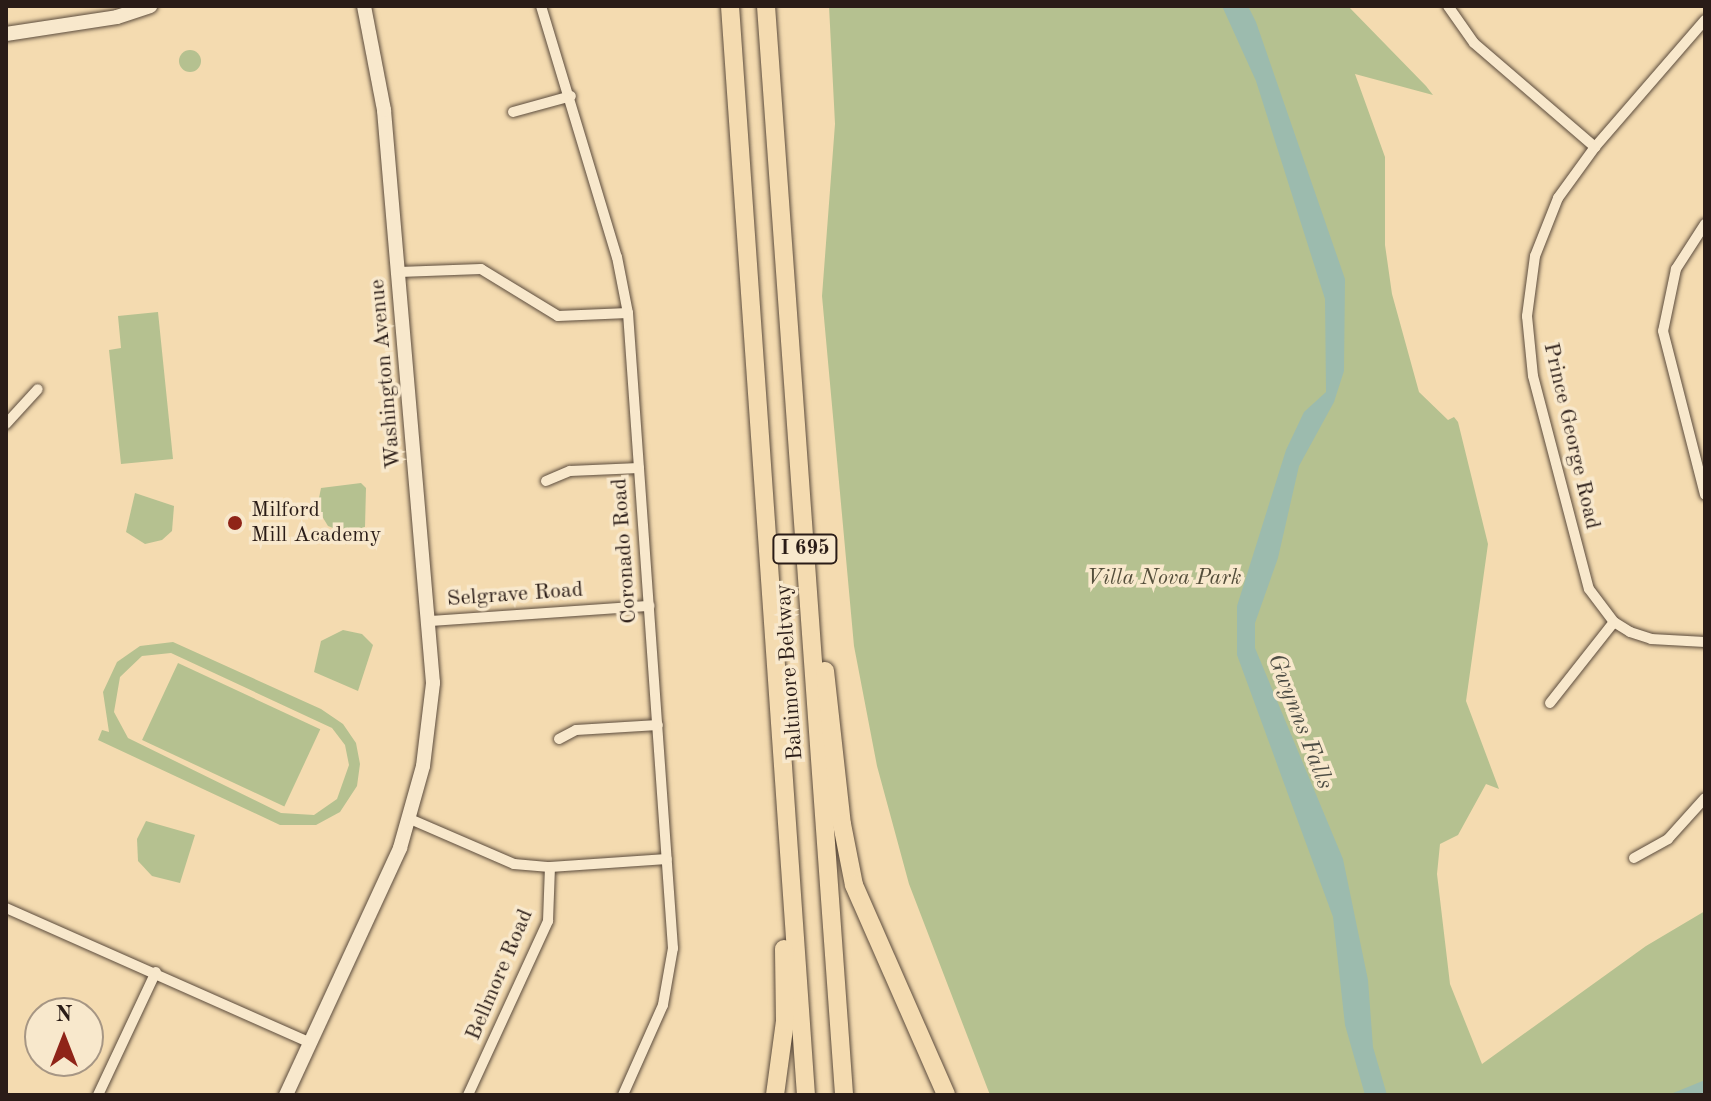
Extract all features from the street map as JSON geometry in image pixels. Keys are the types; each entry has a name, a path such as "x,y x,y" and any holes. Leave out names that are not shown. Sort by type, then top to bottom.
{"highway":[{"name":"Baltimore Beltway","path":"730,6 806,1095"},
{"name":"Baltimore Beltway","path":"766,6 844,1095"},
{"path":"798,451 847,856 867,919 946,1095"},
{"path":"775,1095 785,1021 783,954 791,890"}],"main road":[{"path":"6,34 117,17 150,6"},
{"name":"Washington Avenue","path":"286,1095 410,819 431,713 432,621 399,272 378,57 364,6"}],"street":[{"name":"Coronado Road","path":"541,6 571,96 628,313 672,965 663,1005 623,1095"},
{"path":"1448,6 1474,43 1595,147"},
{"name":"Prince George Road","path":"1614,622 1583,572 1528,346 1535,256 1558,198 1595,147 1705,20"},
{"path":"513,112 571,96"},
{"path":"1705,224 1676,269 1664,321 1700,450 1705,495"},
{"path":"399,272 481,269 558,316 628,313"},
{"path":"6,424 38,389"},
{"path":"546,481 570,471 639,468"},
{"name":"Selgrave Road","path":"432,621 649,606"},
{"path":"1550,703 1614,622 1651,639 1705,642"},
{"path":"559,739 576,730 658,725"},
{"path":"1634,858 1668,839 1705,798"},
{"path":"410,819 497,858 550,867 667,859"},
{"name":"Bellmore Road","path":"468,1095 548,921 550,867"},
{"path":"6,908 114,959 156,972 310,1043"},
{"path":"98,1095 156,972"}],"green space":[{"name":"Villa Nova Park","path":"829,6 1348,6 1426,86 1433,95 1355,74 1385,157 1385,245 1392,294 1419,392 1448,420 1454,417 1458,422 1488,544 1466,701 1499,789 1486,784 1458,835 1440,844 1437,874 1450,984 1482,1064 1646,946 1705,911 1705,1095 990,1095 909,884 877,766 854,646 822,296 835,124"},
{"path":"190,50 198,53 201,61 198,69 190,72 182,69 179,61 182,53"},
{"path":"158,312 173,459 121,464 109,350 121,348 118,316"},
{"path":"361,483 366,488 365,527 346,533 328,526 317,508 321,488"},
{"path":"135,493 174,506 172,531 162,540 145,544 126,532"},
{"path":"343,630 362,634 373,645 358,691 314,672 321,641"},
{"path":"173,642 321,709 343,724 356,743 360,764 357,786 340,812 316,825 280,825 98,740 102,730 109,732 103,692 117,662 140,646","holes":["171,653 332,728 345,745 349,765 337,799 314,815 281,813 128,738 114,712 120,677 142,656"]},
{"path":"178,663 320,729 284,806 142,740"},
{"path":"146,821 195,835 180,883 152,876 138,861 137,839"}],"shaded area":[{"name":"Gwynns Falls","path":"1222,6 1248,6 1256,22 1345,279 1344,371 1334,402 1299,466 1278,558 1255,623 1255,648 1343,859 1368,980 1373,1047 1387,1095 1365,1095 1345,1025 1333,917 1237,655 1237,606 1286,450 1304,412 1326,392 1325,299 1256,81"},
{"path":"1705,1080 1705,1095 1668,1095 1683,1089"}],"place":[{"name":"Milford Mill Academy","path":"235,523"}]}
